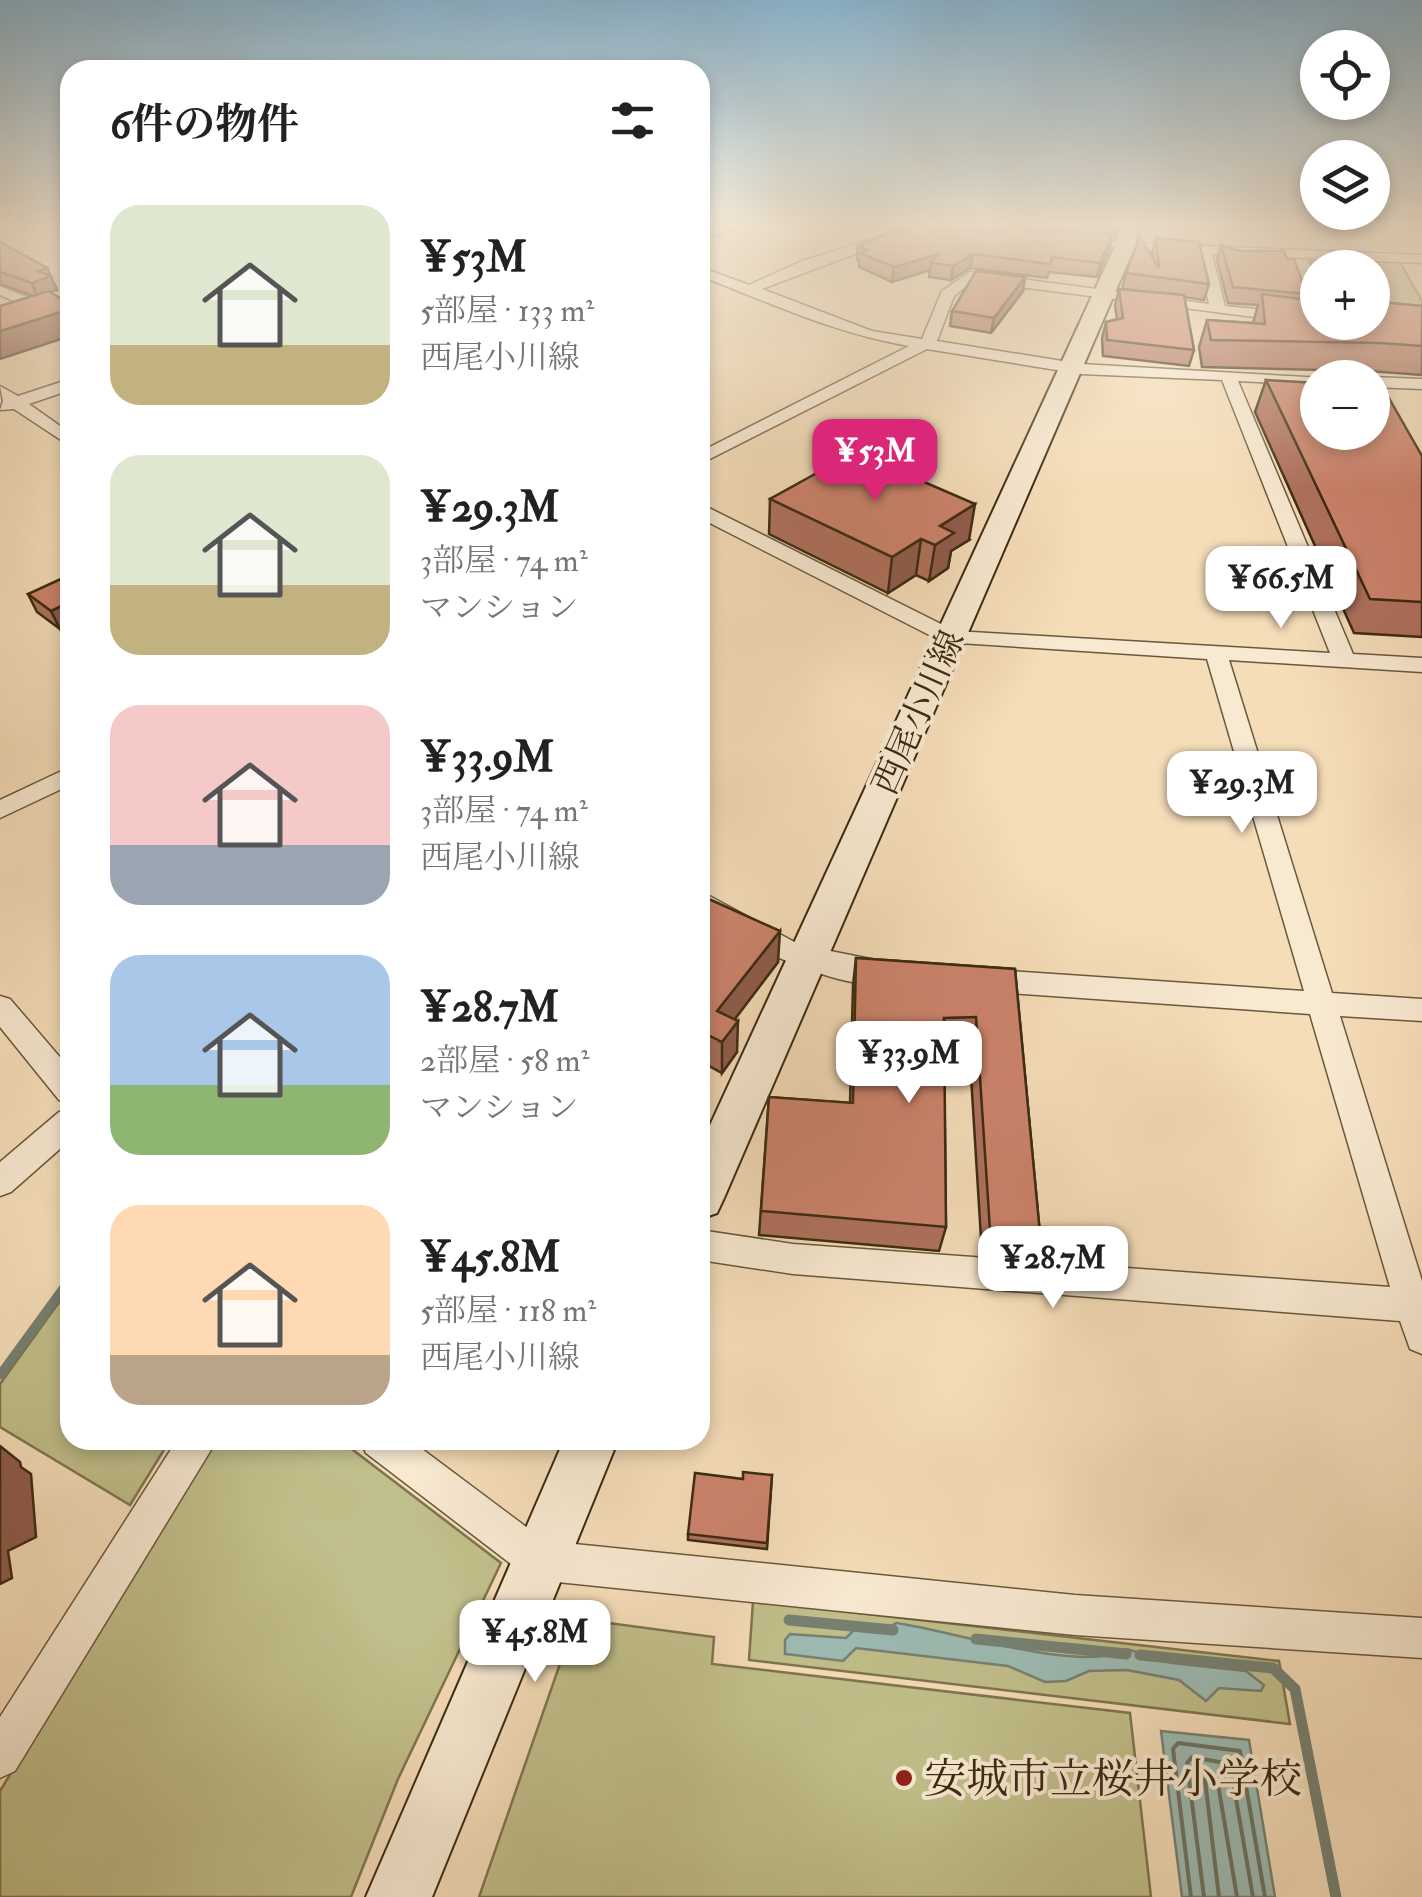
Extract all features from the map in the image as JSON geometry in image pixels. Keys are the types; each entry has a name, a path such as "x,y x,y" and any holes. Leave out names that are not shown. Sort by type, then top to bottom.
{"main road":[{"name":"西尾小川線","path":"710,1176 1096,313"},
{"path":"398,1897 587,1450"}],"street":[{"path":"807,313 859,333 1071,368 1300,379"},
{"path":"710,453 925,344 939,313"},
{"path":"1243,313 1300,318"},
{"path":"1228,376 1344,660"},
{"path":"1390,383 1422,384"},
{"path":"5,400 60,386"},
{"path":"5,400 60,435"},
{"path":"710,515 951,637 1422,664"},
{"path":"710,1247 793,1259 1419,1316 1320,1003 1216,653"},
{"path":"0,810 60,780"},
{"path":"710,909 824,967 1422,1010"},
{"path":"0,1007 60,1079"},
{"path":"0,1182 60,1130"},
{"path":"0,1756 192,1450"},
{"path":"392,1450 538,1560 1075,1616 1422,1638"}],"shaded area":[{"path":"1390,313 1422,313 1422,323 1390,322"},
{"path":"60,1301 60,1450 164,1450 130,1505 0,1427 0,1384"},
{"path":"210,1450 353,1450 501,1563 398,1779 351,1897 0,1897 0,1791"},
{"path":"753,1601 1279,1661 1290,1724 749,1660"},
{"name":"安城市立桜井小学校","path":"586,1620 714,1637 712,1664 1130,1713 1151,1897 479,1897 571,1632"}],"water":[{"path":"896,1623 1049,1654 1107,1656 1127,1649 1172,1663 1246,1671 1264,1685 1261,1691 1219,1688 1206,1701 1179,1680 1127,1670 1089,1671 1066,1681 1045,1682 1008,1666 856,1648 843,1661 785,1654 785,1640 790,1634 846,1638 854,1630 880,1633"},
{"path":"1161,1731 1249,1740 1275,1897 1182,1897"}],"building":[{"path":"0,313 59,313 0,331"},
{"path":"961,313 998,313 994,318"},
{"path":"1122,313 1187,313 1194,350 1107,340 1106,322 1123,318"},
{"path":"1264,313 1300,313 1300,340 1390,340 1390,313 1422,313 1422,346 1211,340 1207,320 1265,324"},
{"path":"1266,380 1300,382 1300,450 1390,450 1390,400 1422,456 1422,602 1370,599"},
{"path":"855,452 975,504 940,526 954,533 935,545 921,539 892,557 770,499"},
{"path":"60,579 60,607 51,611 28,594"},
{"path":"710,900 780,931 717,1011 738,1021 722,1042 710,1036"},
{"path":"856,958 1015,969 1040,1234 990,1230 976,1017 944,1018 946,1227 761,1211 769,1097 853,1103"},
{"path":"743,1472 772,1475 767,1543 688,1534 695,1473 743,1479"}],"waterway":[{"path":"0,1375 60,1293"},
{"path":"789,1620 893,1630"},
{"path":"976,1639 1126,1654"},
{"path":"1140,1655 1273,1668 1295,1689 1336,1897"}],"place":[{"name":"安城市立桜井小学校","path":"904,1778"}]}
